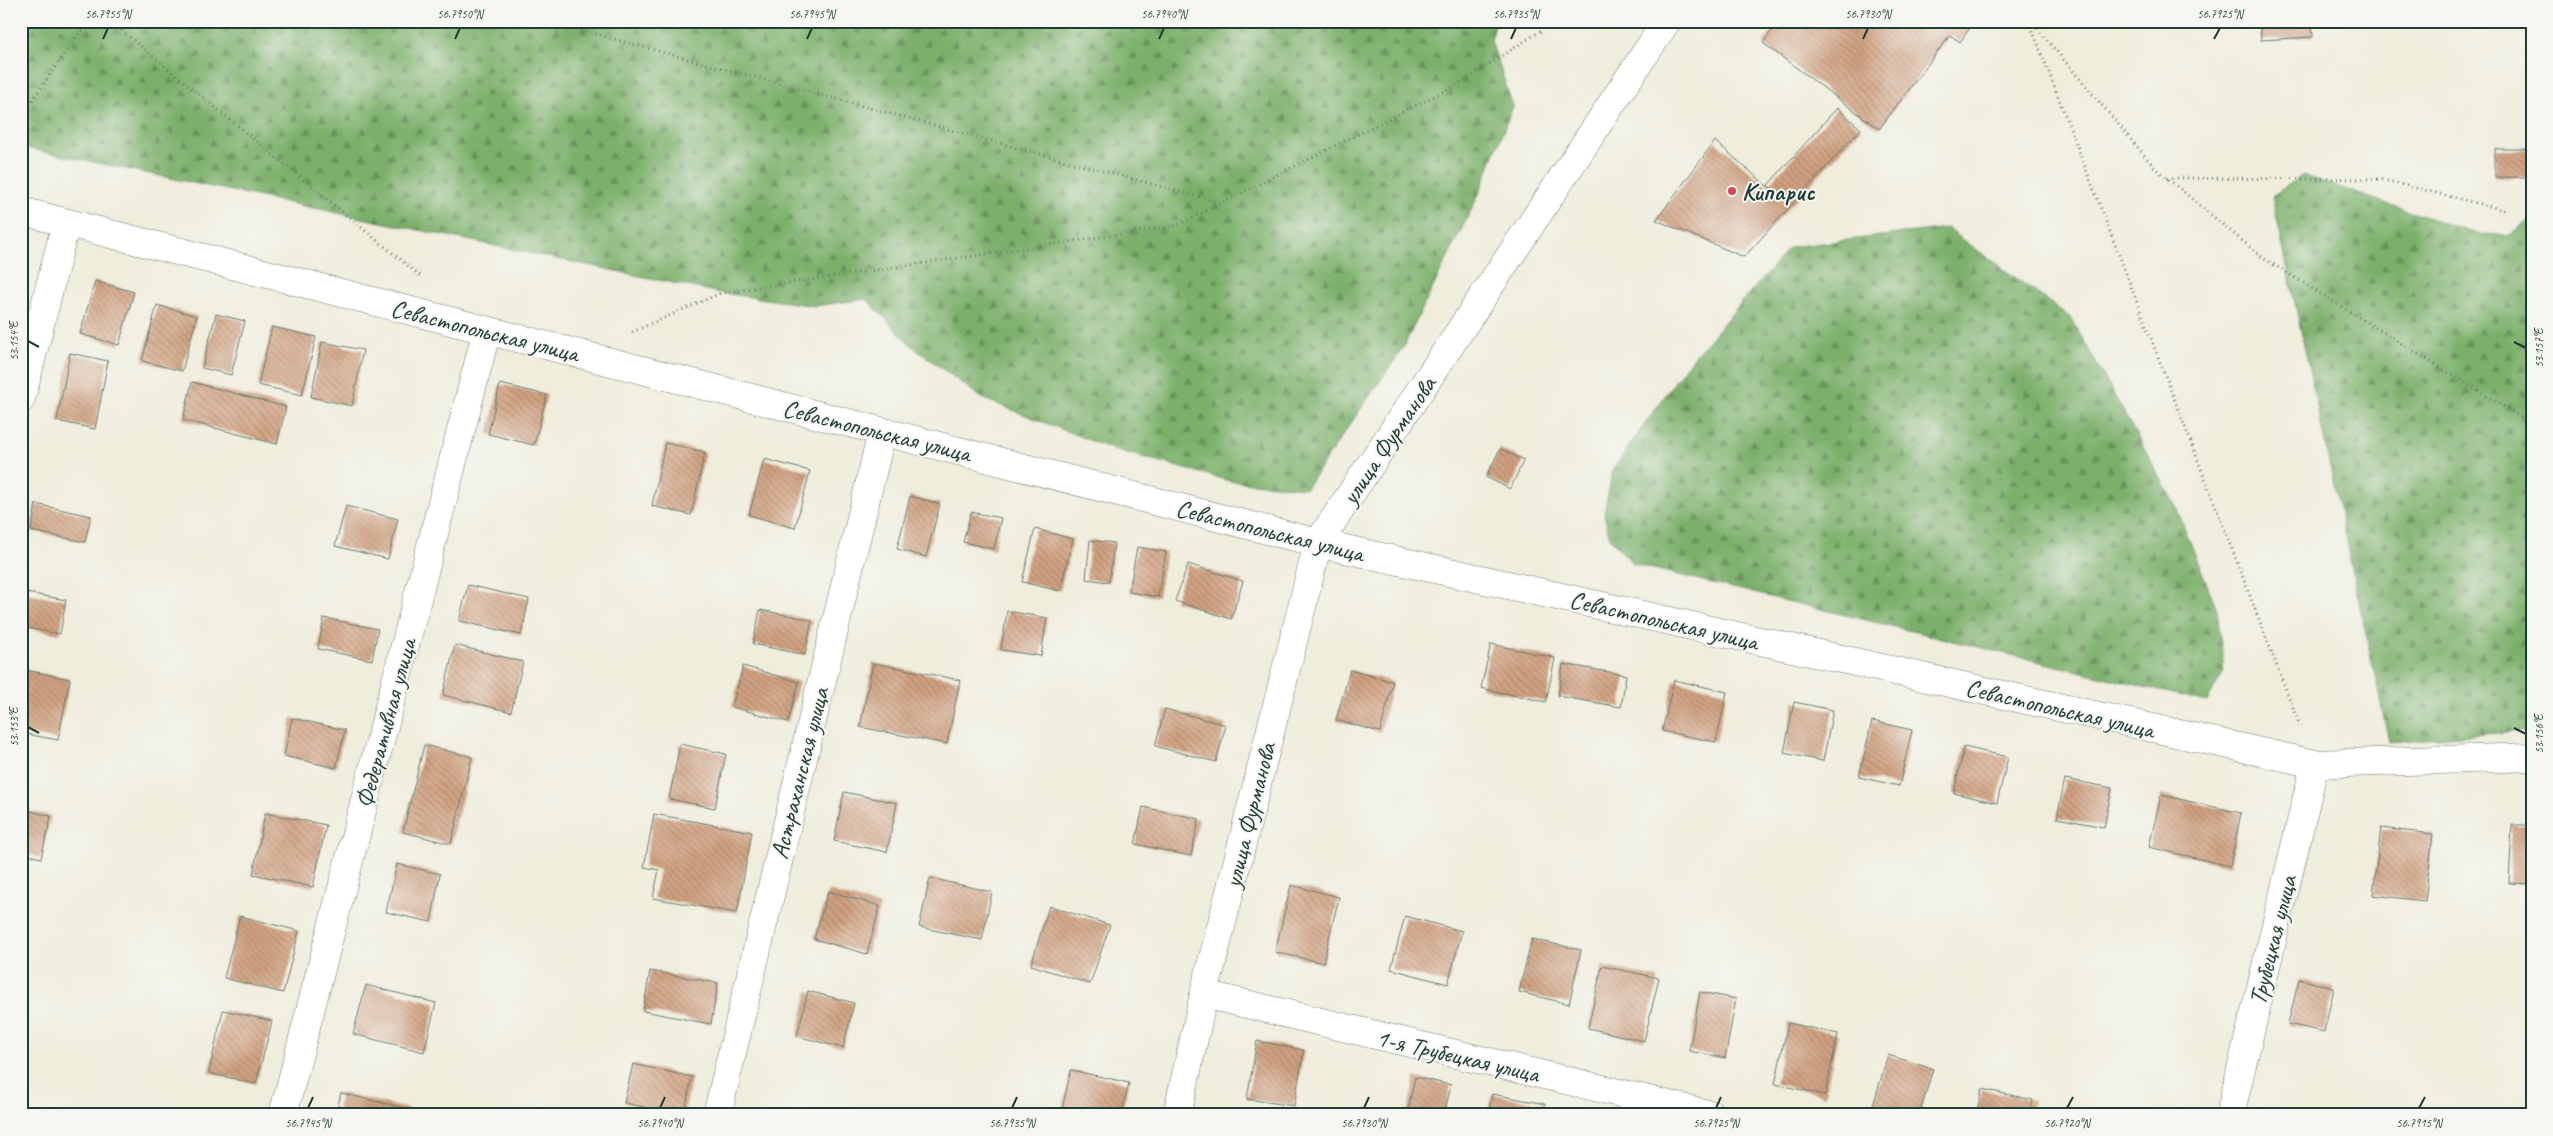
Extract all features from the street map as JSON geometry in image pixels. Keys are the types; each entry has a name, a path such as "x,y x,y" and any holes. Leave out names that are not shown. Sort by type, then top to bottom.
{"street":[{"name":"улица Фурманова","path":"1178,1115 1204,994 1318,543 1667,21"},
{"name":"Севастопольская улица","path":"21,211 1318,543 2314,764 2532,757"},
{"path":"21,399 66,222"},
{"name":"Федеративная улица","path":"283,1115 487,330"},
{"name":"Астраханская улица","path":"717,1115 882,432"},
{"name":"Трубецкая улица","path":"2230,1115 2314,764"},
{"name":"1-я Трубецкая улица","path":"1204,994 1712,1115"}],"path":[{"path":"21,117 76,37 91,21"},
{"path":"110,21 426,280"},
{"path":"547,21 1222,203"},
{"path":"581,354 721,293 1176,226 1458,84 1556,21"},
{"path":"2030,21 2156,169 2263,258 2532,424"},
{"path":"2030,21 2314,764"},
{"path":"2166,178 2380,180 2508,211"}],"green space":[{"path":"21,21 1496,21 1491,41 1513,106 1479,194 1403,348 1306,488 1230,481 1109,448 982,398 913,347 866,299 815,306 721,293 21,147"},
{"path":"2303,175 2476,234 2510,235 2532,219 2532,730 2389,742 2272,196"},
{"path":"1947,228 2071,318 2175,504 2217,609 2224,671 2207,702 1633,564 1610,538 1604,514 1613,469 1686,366 1790,247"}],"building":[{"path":"1779,21 1975,21 1960,42 1950,35 1879,129 1763,43"},
{"path":"2260,21 2312,21 2313,37 2261,40"},
{"path":"1837,108 1861,129 1744,257 1656,220 1715,141 1775,193 1768,185"},
{"path":"2495,149 2532,149 2532,177 2495,177"},
{"path":"95,281 134,292 119,345 80,334"},
{"path":"157,305 197,316 182,371 142,361"},
{"path":"216,314 245,321 231,375 202,368"},
{"path":"272,327 316,337 302,395 258,385"},
{"path":"322,342 363,350 352,406 311,397"},
{"path":"70,353 108,361 95,429 57,421"},
{"path":"192,382 286,407 277,444 183,420"},
{"path":"500,384 547,395 534,445 488,434"},
{"path":"665,443 705,452 691,515 652,506"},
{"path":"1500,449 1524,460 1510,489 1486,477"},
{"path":"764,459 810,471 795,528 749,515"},
{"path":"910,496 940,504 926,557 897,549"},
{"path":"36,504 91,516 85,542 31,531"},
{"path":"346,506 398,519 388,559 335,546"},
{"path":"971,512 1001,518 994,549 963,542"},
{"path":"1035,529 1073,539 1060,591 1022,582"},
{"path":"1090,540 1114,543 1109,582 1086,579"},
{"path":"1137,547 1166,552 1158,597 1129,592"},
{"path":"1188,564 1243,581 1231,619 1175,601"},
{"path":"468,585 529,599 521,635 459,621"},
{"path":"21,592 66,600 60,634 21,627"},
{"path":"760,610 812,620 805,655 753,644"},
{"path":"1007,611 1047,618 1041,656 1001,650"},
{"path":"324,618 378,629 372,660 318,649"},
{"path":"1491,644 1555,658 1546,702 1481,688"},
{"path":"455,645 523,662 511,712 443,695"},
{"path":"873,663 960,680 947,744 860,727"},
{"path":"1563,664 1626,675 1621,707 1558,696"},
{"path":"743,666 799,682 788,722 732,707"},
{"path":"21,669 70,679 58,740 21,733"},
{"path":"1350,670 1393,682 1380,732 1336,720"},
{"path":"1674,680 1727,692 1716,742 1662,731"},
{"path":"1794,702 1833,710 1823,761 1784,753"},
{"path":"1165,709 1226,725 1216,762 1155,746"},
{"path":"292,718 345,730 336,768 284,756"},
{"path":"1872,721 1912,730 1899,786 1859,777"},
{"path":"680,744 726,754 715,808 669,799"},
{"path":"424,745 472,757 451,844 403,832"},
{"path":"1964,747 2008,757 1997,803 1954,793"},
{"path":"2065,779 2112,788 2104,827 2057,818"},
{"path":"844,792 897,803 887,852 834,841"},
{"path":"2161,795 2241,813 2230,866 2149,847"},
{"path":"1143,807 1199,819 1191,856 1135,844"},
{"path":"21,809 51,816 41,858 21,853"},
{"path":"265,813 326,825 313,887 253,874"},
{"path":"654,814 752,832 737,913 653,898 659,870 644,867"},
{"path":"2512,825 2532,825 2532,884 2509,883"},
{"path":"2381,828 2433,834 2425,901 2373,895"},
{"path":"397,864 440,874 431,922 386,912"},
{"path":"930,878 992,892 982,940 919,927"},
{"path":"1291,885 1339,897 1323,963 1275,952"},
{"path":"828,891 880,906 867,954 814,939"},
{"path":"1049,906 1110,925 1090,984 1031,965"},
{"path":"240,916 299,931 283,993 224,978"},
{"path":"1405,916 1462,931 1448,984 1391,969"},
{"path":"1532,939 1581,950 1569,1004 1519,992"},
{"path":"1602,966 1659,978 1644,1041 1588,1028"},
{"path":"650,971 718,983 711,1024 643,1011"},
{"path":"2299,979 2334,988 2324,1032 2288,1024"},
{"path":"366,985 436,1003 424,1052 353,1034"},
{"path":"808,991 854,1003 843,1048 797,1036"},
{"path":"1700,992 1736,999 1725,1058 1689,1051"},
{"path":"223,1010 272,1021 256,1084 209,1073"},
{"path":"1788,1023 1838,1034 1825,1095 1775,1084"},
{"path":"1257,1041 1304,1050 1294,1106 1247,1099"},
{"path":"1888,1055 1933,1069 1919,1115 1901,1115 1873,1106"},
{"path":"633,1064 692,1077 684,1115 624,1103"},
{"path":"1071,1070 1129,1083 1121,1115 1088,1115 1062,1109"},
{"path":"1415,1077 1451,1085 1444,1115 1407,1115"},
{"path":"1982,1089 2033,1100 2030,1115 1976,1115"},
{"path":"341,1093 421,1112 421,1115 336,1115"},
{"path":"1492,1094 1545,1104 1543,1115 1488,1115"}],"place":[{"name":"Кипарис","path":"1732,191"}]}
